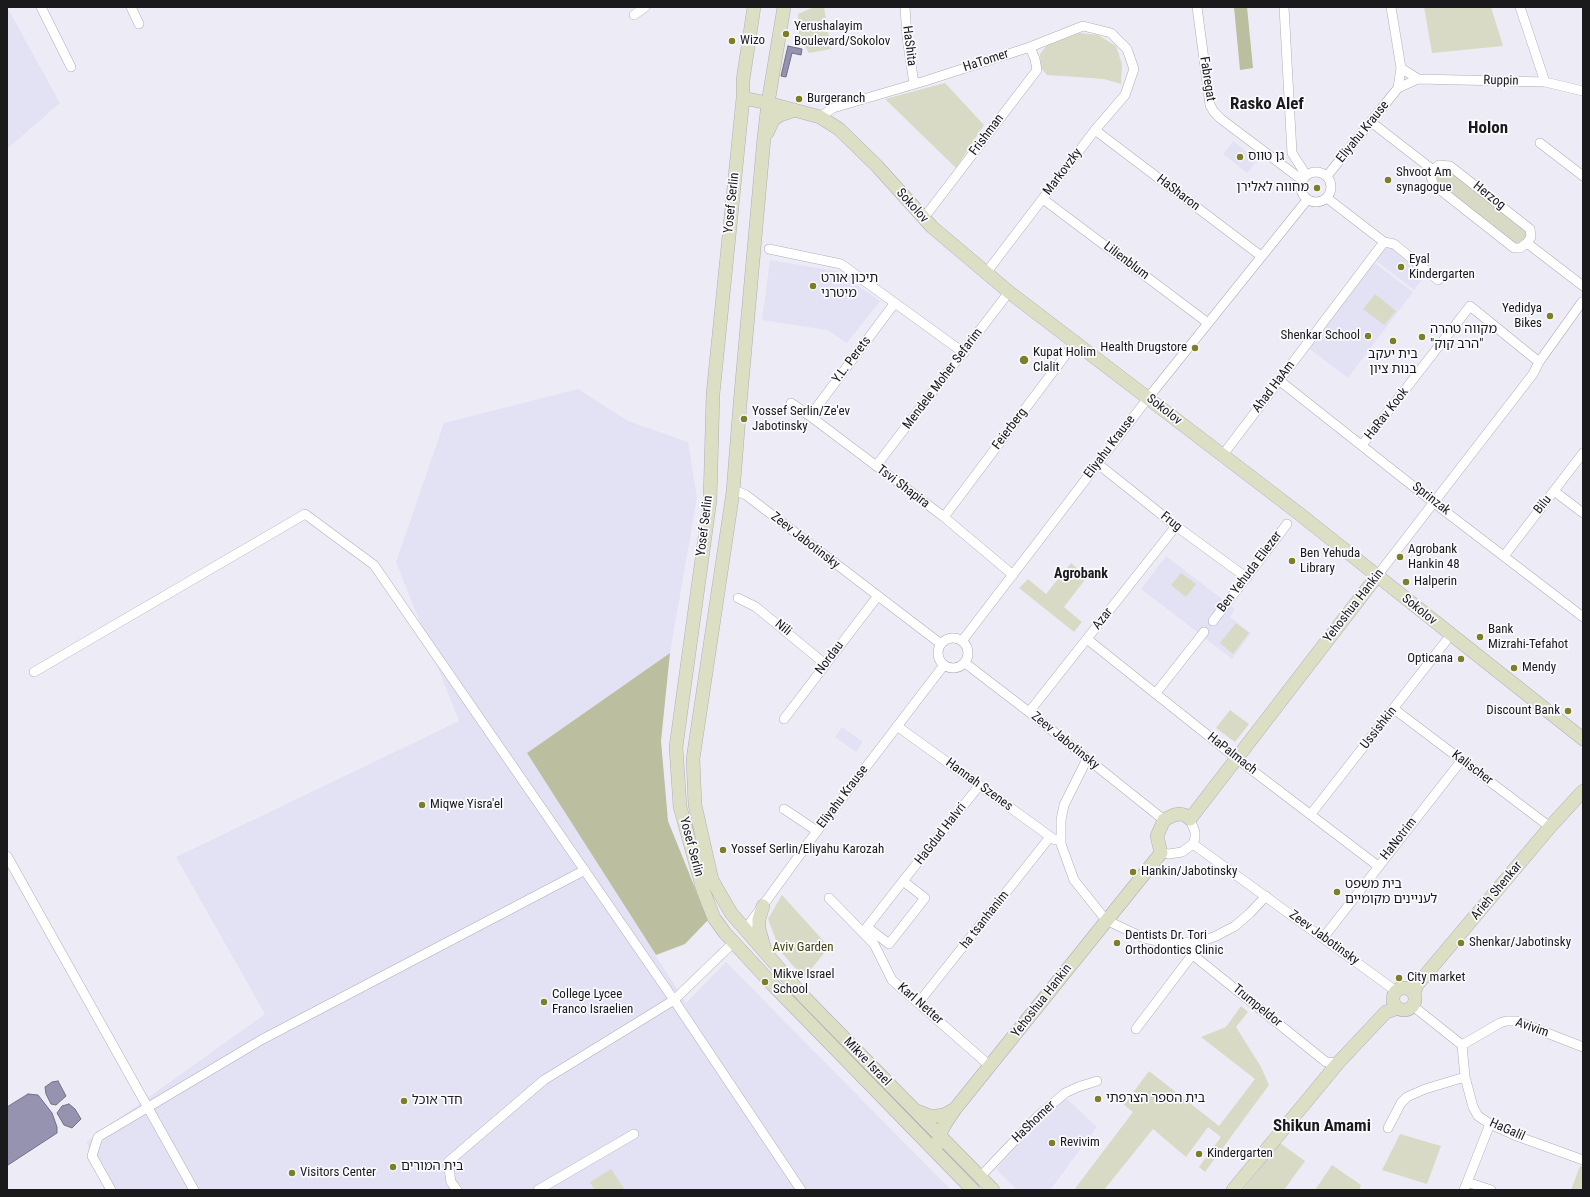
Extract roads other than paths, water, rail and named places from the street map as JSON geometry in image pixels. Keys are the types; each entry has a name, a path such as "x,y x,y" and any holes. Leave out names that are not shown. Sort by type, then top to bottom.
{"main road":[{"name":"Yosef Serlin","path":"733,943 714,918 703,890 680,807 676,747 710,500 713,394 743,80 754,7"},
{"name":"Yosef Serlin","path":"745,930 731,913 712,880 695,805 693,759 739,494 735,470 764,138 768,103 784,7"},
{"path":"764,138 773,120 780,115 795,110 775,89 772,77"},
{"name":"Sokolov","path":"742,98 820,116 839,129 871,160 923,219 986,273 1076,341 1583,739"},
{"path":"710,500 739,494"},
{"name":"Yehoshua Hankin","path":"1190,819 1377,576"},
{"name":"Arieh Shenkar","path":"1413,1000 1417,985 1550,827 1583,791"},
{"path":"1161,853 1157,836 1164,820 1180,814 1185,815 1190,819"},
{"name":"Yehoshua Hankin","path":"938,1156 940,1136 955,1109 1161,853"},
{"path":"763,906 759,930 768,957"},
{"path":"733,943 745,930"},
{"name":"Mikve Israel","path":"745,930 803,996 993,1190"},
{"name":"Mikve Israel","path":"733,943 938,1156 973,1190"},
{"path":"1233,1190 1338,1063 1386,1012 1398,1008 1407,1010 1413,1000 1412,990 1405,988 1396,991 1393,1000 1398,1008"},
{"path":"915,1110 930,1116 936,1116 944,1115 955,1109"}],"street":[{"path":"41,7 71,67"},
{"path":"131,7 139,24"},
{"path":"634,15 645,7"},
{"name":"HaShita","path":"905,7 907,37 914,84"},
{"name":"Fabregat","path":"1197,7 1210,105 1214,112 1280,165 1304,178"},
{"path":"1280,165 1289,162 1292,153 1284,7"},
{"path":"1390,7 1401,68 1398,88"},
{"path":"1520,7 1545,82"},
{"name":"HaTomer","path":"820,116 833,108 1030,47 1083,26 1111,33 1127,49 1134,69"},
{"name":"Frishman","path":"923,219 1037,70 1035,59 1030,47"},
{"path":"1401,68 1418,79"},
{"name":"Markovzky","path":"986,273 1095,130 1125,95 1134,69"},
{"name":"Ruppin","path":"1398,88 1418,79 1545,82 1583,92"},
{"name":"Eliyahu Krause","path":"1327,176 1398,88"},
{"path":"1371,122 1433,170"},
{"name":"HaSharon","path":"1095,130 1261,256"},
{"path":"1540,143 1583,176"},
{"path":"1292,153 1304,178 1301,191 1307,200 1318,203 1327,198 1332,189 1330,180 1327,176 1323,173 1314,172 1304,178"},
{"name":"Herzog","path":"1439,165 1450,166 1456,170 1530,229 1531,237 1527,243 1520,248 1514,248 1434,186 1431,177 1433,170 1439,165"},
{"path":"1327,198 1384,242 1394,244 1438,280"},
{"name":"Lilienblum","path":"1043,199 1208,323"},
{"name":"Eliyahu Krause","path":"962,641 1148,398 1307,200"},
{"name":"Ahad HaAm","path":"1222,456 1384,242"},
{"path":"1527,243 1583,287 1581,294 1583,305"},
{"path":"769,249 841,264 894,304 964,353"},
{"name":"Mendele Moher Sefarim","path":"876,466 1010,292"},
{"name":"Y.L. Perets","path":"810,416 894,304"},
{"name":"Yehoshua Hankin","path":"1533,374 1539,362 1583,305"},
{"name":"Yehoshua Hankin","path":"1377,576 1533,374 1543,365 1583,305"},
{"name":"HaRav Kook","path":"1362,445 1470,306 1539,362"},
{"name":"Feierberg","path":"944,517 1076,341"},
{"name":"Sprinzak","path":"1280,381 1433,502 1583,617"},
{"name":"Tsvi Shapira","path":"791,403 944,517 1013,575"},
{"name":"Bilu","path":"1504,556 1583,454"},
{"name":"Frug","path":"1098,464 1176,526 1247,578"},
{"path":"1554,490 1583,514"},
{"name":"Zeev Jabotinsky","path":"739,494 941,644"},
{"path":"34,672 305,514 374,565 674,1000 801,1190"},
{"name":"Ben Yehuda Eliezer","path":"1213,621 1287,524"},
{"name":"Azar","path":"1029,712 1176,526"},
{"name":"Nordau","path":"784,720 825,664 878,597"},
{"name":"Nili","path":"738,598 756,607 825,664"},
{"path":"1156,694 1204,632"},
{"path":"949,639 958,639 962,641 966,645 968,654 965,663 957,668 944,665 939,658 939,649 941,644 949,639"},
{"name":"HaPalmach","path":"1087,639 1236,758 1378,866"},
{"name":"Ussishkin","path":"1311,814 1446,641"},
{"name":"Zeev Jabotinsky","path":"965,663 1164,820"},
{"name":"Eliyahu Krause","path":"745,930 817,831 944,665"},
{"name":"Kalischer","path":"1394,709 1550,827"},
{"name":"Hannah Szenes","path":"897,726 1061,844"},
{"path":"1087,759 1064,805 1061,820 1061,844 1074,880 1106,920 1144,938 1162,942 1200,942 1235,926 1266,896"},
{"name":"HaNotrim","path":"1323,938 1461,761"},
{"name":"HaGdud HaIvri","path":"903,881 925,898 889,944 867,927 903,881 979,786"},
{"path":"784,809 817,831"},
{"path":"1161,853 1169,854 1182,852 1193,844 1195,832 1190,819"},
{"name":"ha tsanhanim","path":"919,1002 1050,837"},
{"name":"Zeev Jabotinsky","path":"1193,844 1396,991"},
{"path":"7,856 194,1190"},
{"path":"111,1190 92,1156 98,1137 261,1040 585,870"},
{"name":"Karl Netter","path":"829,898 874,944 892,980 919,1002 990,1066"},
{"path":"1136,1029 1192,955 1200,942"},
{"path":"457,1190 450,1182 448,1162 544,1080 674,1000 733,943"},
{"name":"Trumpeldor","path":"1178,943 1326,1062 1338,1063"},
{"path":"1413,1000 1462,1045"},
{"name":"Avivim","path":"1462,1045 1506,1020 1516,1021 1583,1047"},
{"name":"HaGalil","path":"1462,1045 1465,1077 1473,1106 1478,1116 1490,1124 1514,1135 1583,1160"},
{"path":"1388,1128 1401,1103 1407,1097 1425,1089 1465,1077"},
{"name":"HaShomer","path":"980,1177 1037,1117 1065,1093 1097,1081"},
{"path":"1490,1124 1465,1186 1491,1190"},
{"path":"538,1190 634,1134"}],"place":[{"name":"Yerushalayim Boulevard/Sokolov","path":"786,34"},
{"name":"Wizo","path":"732,41"},
{"name":"Burgeranch","path":"799,99"},
{"name":"גן טווס","path":"1240,157"},
{"name":"Shvoot Am synagogue","path":"1388,180"},
{"name":"מחווה לאלירן","path":"1317,188"},
{"name":"Eyal Kindergarten","path":"1401,267"},
{"name":"תיכון אורט מיטרני","path":"813,286"},
{"name":"Yedidya Bikes","path":"1550,316"},
{"name":"Shenkar School","path":"1368,336"},
{"name":"מקווה טהרה \"הרב קוק\"","path":"1422,337"},
{"name":"בית יעקב בנות ציון","path":"1393,341"},
{"name":"Health Drugstore","path":"1195,348"},
{"name":"Kupat Holim Clalit","path":"1024,360"},
{"name":"Yossef Serlin/Ze'ev Jabotinsky","path":"744,419"},
{"name":"Agrobank Hankin 48","path":"1400,557"},
{"name":"Ben Yehuda Library","path":"1292,561"},
{"name":"Halperin","path":"1406,582"},
{"name":"Bank Mizrahi-Tefahot","path":"1480,637"},
{"name":"Opticana","path":"1461,659"},
{"name":"Mendy","path":"1514,668"},
{"name":"Discount Bank","path":"1568,711"},
{"name":"Miqwe Yisra'el","path":"422,805"},
{"name":"Yossef Serlin/Eliyahu Karozah","path":"723,850"},
{"name":"Hankin/Jabotinsky","path":"1133,872"},
{"name":"בית משפט לעניינים מקומיים","path":"1337,892"},
{"name":"Dentists Dr. Tori Orthodontics Clinic","path":"1117,943"},
{"name":"Shenkar/Jabotinsky","path":"1461,943"},
{"name":"City market","path":"1399,978"},
{"name":"Mikve Israel School","path":"765,982"},
{"name":"College Lycee Franco Israelien","path":"544,1002"},
{"name":"בית הספר הצרפתי","path":"1098,1099"},
{"name":"חדר אוכל","path":"404,1101"},
{"name":"Revivim","path":"1052,1143"},
{"name":"Kindergarten","path":"1199,1154"},
{"name":"בית המורים","path":"393,1167"},
{"name":"Visitors Center","path":"292,1173"}],"district":[{"name":"Rasko Alef","path":"1267,105"},
{"name":"Holon","path":"1488,129"},
{"name":"Agrobank","path":"1081,574"},
{"name":"Shikun Amami","path":"1322,1127"}],"park label":[{"name":"Aviv Garden","path":"803,948"}]}
